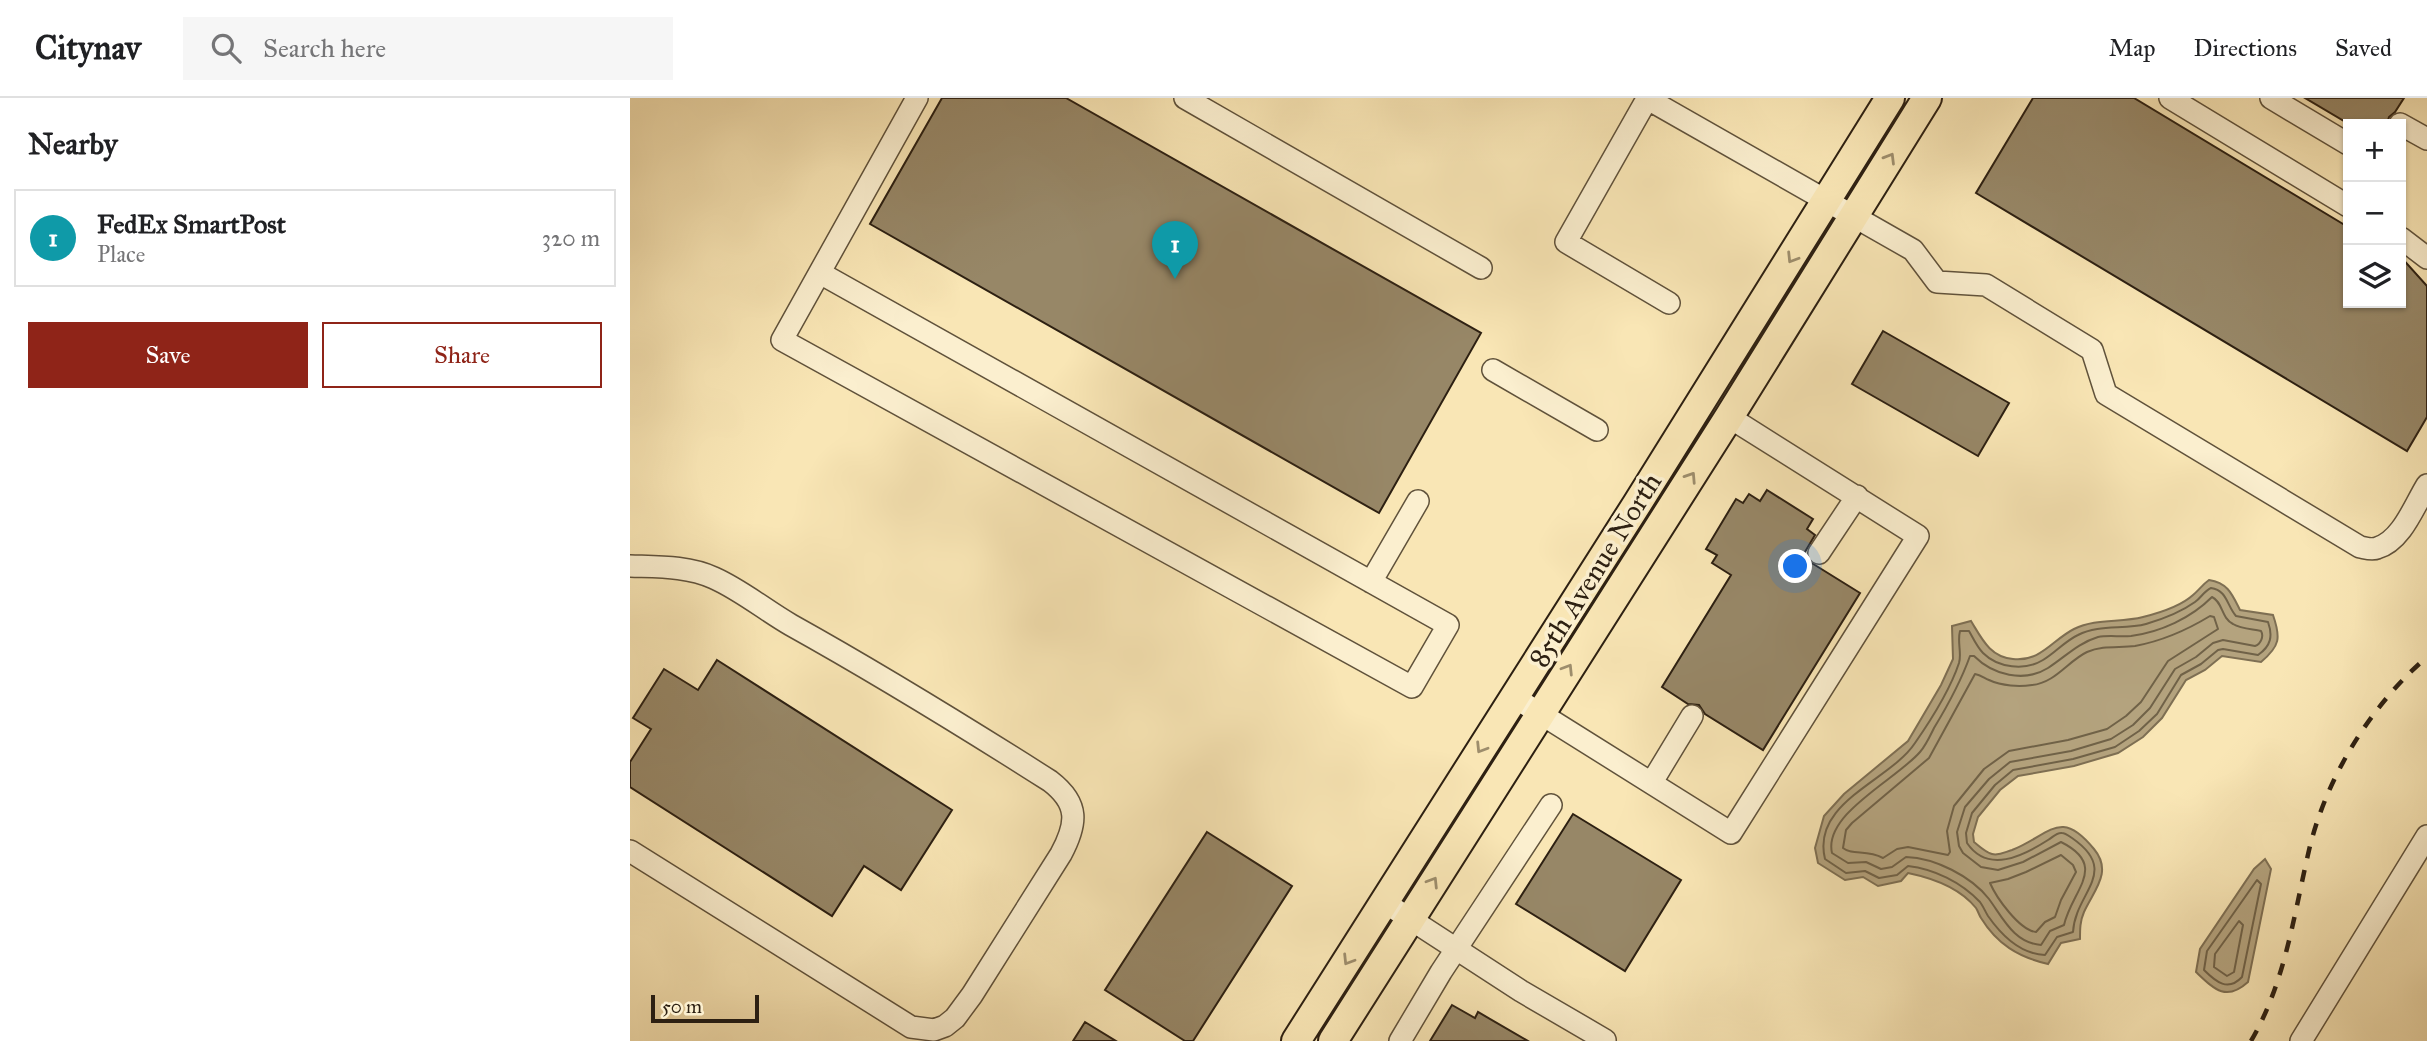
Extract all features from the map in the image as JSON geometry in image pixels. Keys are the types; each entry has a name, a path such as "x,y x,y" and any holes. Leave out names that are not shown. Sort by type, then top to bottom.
{"main road":[{"name":"85th Avenue North","path":"1296,1041 1890,98"},
{"name":"85th Avenue North","path":"1333,1041 1729,417 1927,98"}],"street":[{"path":"820,273 1448,625 1412,687 782,340 917,98"},
{"path":"1185,98 1481,268"},
{"path":"1669,303 1566,242 1646,98 1913,250 1937,282 1986,285 2092,350 2106,394 2360,547 2375,549 2399,532 2427,485"},
{"path":"2170,98 2343,203"},
{"path":"2271,98 2343,141"},
{"path":"2406,127 2427,139"},
{"path":"2406,241 2427,258"},
{"path":"1493,370 1597,430"},
{"path":"1514,697 1731,833 1918,536 1729,417"},
{"path":"1819,553 1857,496"},
{"path":"1371,582 1418,500"},
{"path":"630,566 695,572 730,586 768,611 895,683 1050,781 1067,796 1074,816 1072,830 1061,854 972,995 955,1018 934,1030 911,1027 630,851"},
{"path":"1652,782 1692,716"},
{"path":"1401,1041 1456,949 1550,805"},
{"path":"2301,1041 2427,836"},
{"path":"1384,902 1521,991 1605,1040"}],"water":[{"path":"2209,580 2225,587 2240,610 2273,615 2278,636 2275,646 2267,656 2261,662 2222,656 2205,670 2186,680 2162,718 2143,737 2118,753 2074,766 2018,776 2000,790 1978,817 1973,834 1974,842 1992,854 2012,850 2054,828 2063,827 2082,836 2099,857 2102,873 2083,915 2080,939 2061,943 2048,964 2027,958 2001,942 1987,927 1976,908 1945,885 1908,873 1901,881 1878,886 1863,877 1845,880 1818,863 1815,848 1824,816 1844,794 1908,741 1941,685 1953,659 1952,626 1971,621 1983,640 1998,655 2023,659 2039,654 2082,626 2134,619 2170,609 2188,599"},
{"path":"2265,859 2271,869 2248,982 2233,991 2220,991 2196,972 2200,949 2254,869"}],"building":[{"path":"942,98 1066,98 1481,333 1379,513 870,224"},
{"path":"2033,98 2134,98 2343,224 2343,308 2406,308 2406,263 2427,286 2427,417 2407,451 1976,193"},
{"path":"2305,98 2404,98 2388,119 2343,120"},
{"path":"1883,331 2009,403 1978,456 1852,384"},
{"path":"1767,490 1813,519 1807,529 1815,535 1802,557 1860,593 1763,750 1705,714 1699,705 1688,704 1662,687 1731,575 1712,563 1717,555 1706,549 1736,499 1743,503 1749,494 1760,501"},
{"path":"717,660 952,810 901,890 864,866 832,916 630,787 630,762 651,729 633,718 664,669 698,690"},
{"path":"1573,814 1681,880 1625,971 1516,904"},
{"path":"1207,832 1292,886 1193,1041 1185,1041 1105,990"},
{"path":"1452,1005 1475,1018 1478,1012 1528,1041 1430,1041"},
{"path":"1085,1022 1116,1041 1073,1041"}],"railway":[{"path":"2251,1041 2273,995 2281,971 2310,846 2328,793 2370,719 2427,657"}],"place":[{"name":"FedEx SmartPost","path":"1175,279"}]}
